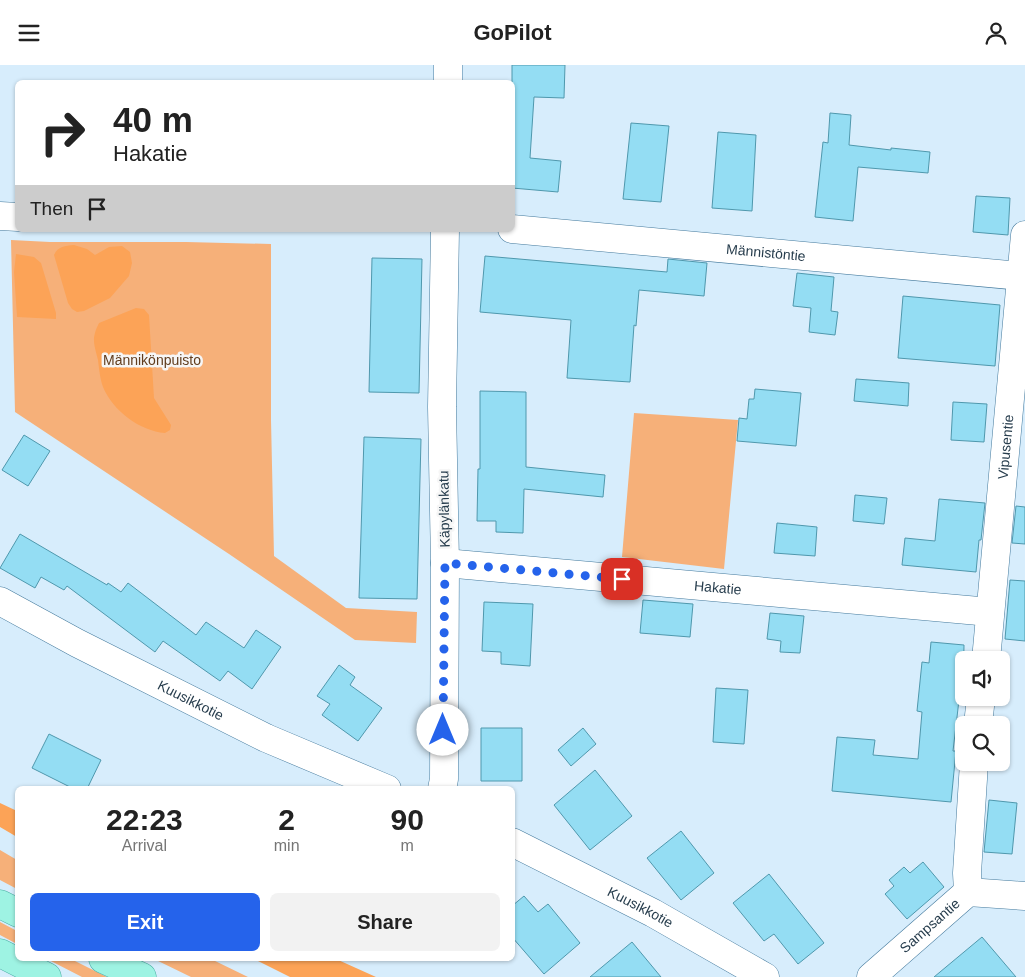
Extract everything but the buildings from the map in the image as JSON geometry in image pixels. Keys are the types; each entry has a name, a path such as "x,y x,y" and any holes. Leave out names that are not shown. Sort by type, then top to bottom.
{"main road":[{"path":"0,904 15,912"},
{"path":"0,953 15,961"},
{"path":"16,961 47,977"},
{"path":"107,961 142,977"}],"street":[{"path":"448,65 448,80"},
{"path":"0,216 15,217"},
{"name":"Männistöntie","path":"515,229 1020,276"},
{"name":"Käpylänkatu","path":"443,786 445,563 442,407 444,232"},
{"name":"Vipusentie","path":"987,651 1025,235"},
{"name":"Hakatie","path":"445,563 990,612"},
{"name":"Kuusikkotie","path":"0,601 77,643 258,734 380,786"},
{"path":"968,892 967,873 973,771"},
{"name":"Kuusikkotie","path":"515,844 654,913 765,977"},
{"name":"Sampsantie","path":"871,977 968,892 1025,896"}],"green space":[{"name":"Männikönpuisto","path":"11,240 271,244 271,420 274,556 346,608 417,612 416,643 355,640 15,412"},
{"path":"634,413 738,420 724,569 622,557"},
{"path":"0,850 15,859 15,888 0,880"},
{"path":"0,922 15,930 15,943 0,935"},
{"path":"51,961 75,961 107,977 82,977"},
{"path":"158,961 215,961 248,977 191,977"}],"shaded area":[{"path":"74,245 87,249 95,255 109,247 122,246 130,252 132,263 129,276 110,298 84,311 77,312 68,303 54,255 60,248"},
{"path":"16,254 34,257 41,263 56,313 56,319 17,317 14,272"},
{"path":"136,308 144,309 149,315 154,398 171,425 170,430 165,433 137,424 120,412 108,396 101,381 94,341 99,323"},
{"path":"0,803 15,810 15,836 0,827"},
{"path":"258,961 340,961 376,977 290,977"}],"route":[{"path":"443,730 445,563 622,579"}]}
